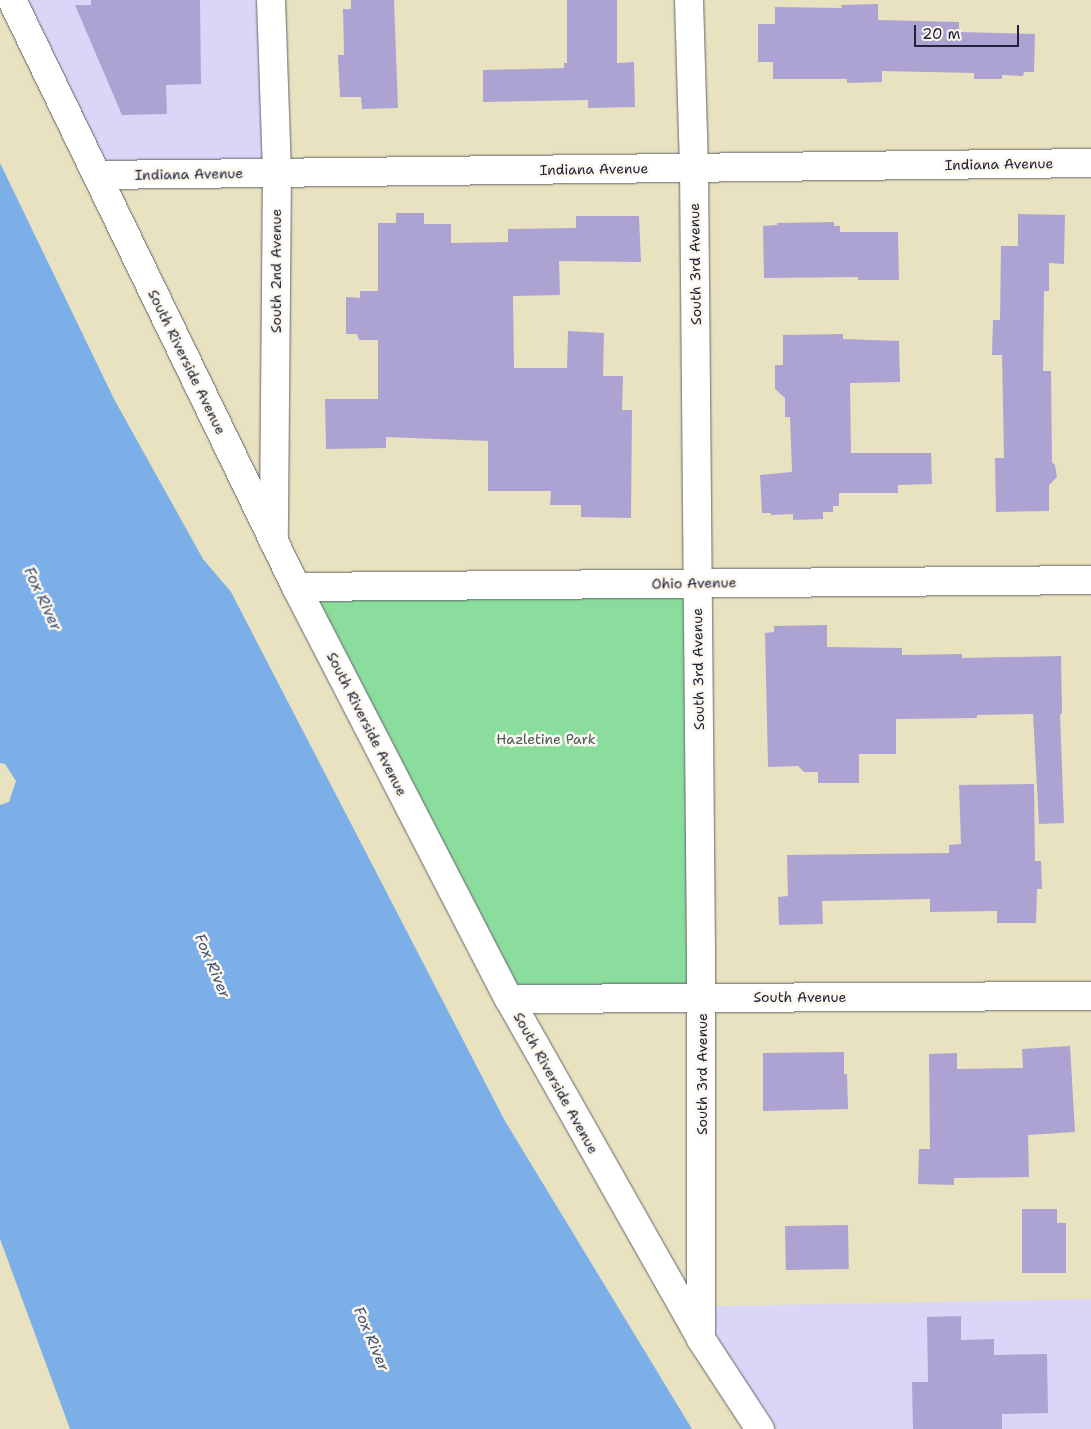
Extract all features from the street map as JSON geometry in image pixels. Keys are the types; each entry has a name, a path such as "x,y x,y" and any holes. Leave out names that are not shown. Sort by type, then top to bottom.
{"street":[{"name":"South Riverside Avenue","path":"12,0 296,587 509,999 701,1339 760,1429"},
{"name":"South 2nd Avenue","path":"271,0 277,172 274,542"},
{"name":"South 3rd Avenue","path":"689,0 694,168 702,998 701,1339"},
{"name":"Indiana Avenue","path":"97,175 1091,163"},
{"name":"Ohio Avenue","path":"296,587 1091,580"},
{"name":"South Avenue","path":"509,999 1091,996"}],"shaded area":[{"path":"24,0 266,0 271,165 104,168"},
{"path":"1091,1299 1091,1429 776,1429 714,1336 715,1306"}],"green space":[{"name":"Hazletine Park","path":"691,591 692,987 507,991 316,597"}],"water":[{"name":"Fox River","path":"0,163 114,399 203,559 231,592 505,1121 692,1429 70,1429 0,1239 0,805 9,802 16,781 5,764 0,763"}],"building":[{"path":"91,0 200,0 201,84 166,85 167,114 122,115 75,5 91,5"},
{"path":"351,0 394,0 398,108 362,109 361,97 340,97 338,55 344,55 343,9 351,9"},
{"path":"567,0 617,0 617,63 634,62 635,107 588,108 588,100 483,102 483,70 564,68 564,63 567,63"},
{"path":"878,4 878,20 959,22 959,32 1035,34 1034,72 1024,72 1023,76 1002,75 1002,79 974,79 974,73 882,71 882,82 847,83 847,79 773,79 773,62 758,62 758,24 775,24 775,7 842,8 841,5"},
{"path":"396,213 424,213 424,224 451,224 451,243 508,242 508,229 576,228 576,216 639,216 641,262 559,261 560,295 513,296 514,368 567,368 568,331 604,333 603,376 623,376 622,410 632,410 631,518 581,517 581,505 550,505 551,491 488,491 488,441 386,437 386,448 326,449 325,399 378,399 378,340 359,340 357,334 346,334 346,297 360,298 360,291 378,291 378,223 396,223"},
{"path":"1018,214 1065,215 1064,264 1049,263 1049,291 1044,291 1043,371 1051,371 1052,462 1055,465 1057,477 1049,485 1049,511 996,512 995,458 1004,458 1002,355 992,355 993,320 1000,320 1001,246 1018,246"},
{"path":"834,222 834,226 840,226 840,232 898,232 899,280 858,280 858,277 764,278 763,226 777,225 777,223"},
{"path":"843,334 843,339 899,341 900,382 850,383 851,453 931,453 932,484 898,485 898,493 839,493 839,506 833,506 833,512 823,512 823,519 793,520 793,514 771,515 771,513 762,513 760,475 792,472 790,417 785,417 785,398 775,389 775,365 783,365 783,335"},
{"path":"827,625 827,647 902,648 902,655 962,654 962,658 1061,656 1062,714 1060,714 1064,823 1039,824 1033,714 977,715 977,718 896,719 896,754 859,754 859,783 818,783 818,772 804,772 798,766 768,767 765,633 774,632 774,626"},
{"path":"1034,784 1035,861 1041,861 1042,889 1037,889 1036,923 997,923 997,911 930,912 930,899 822,901 823,924 779,925 778,897 788,896 787,855 949,853 949,845 961,844 959,785"},
{"path":"1070,1046 1075,1132 1028,1135 1029,1177 954,1178 954,1185 918,1184 919,1149 930,1149 929,1054 957,1053 957,1069 1023,1068 1022,1049"},
{"path":"844,1052 844,1074 847,1074 848,1109 763,1111 763,1053"},
{"path":"1022,1209 1057,1209 1057,1223 1066,1223 1066,1273 1022,1273"},
{"path":"848,1225 849,1269 786,1270 785,1226"},
{"path":"961,1316 961,1340 994,1339 994,1355 1047,1354 1048,1413 1002,1414 1002,1429 913,1429 912,1382 928,1382 927,1317"}]}
